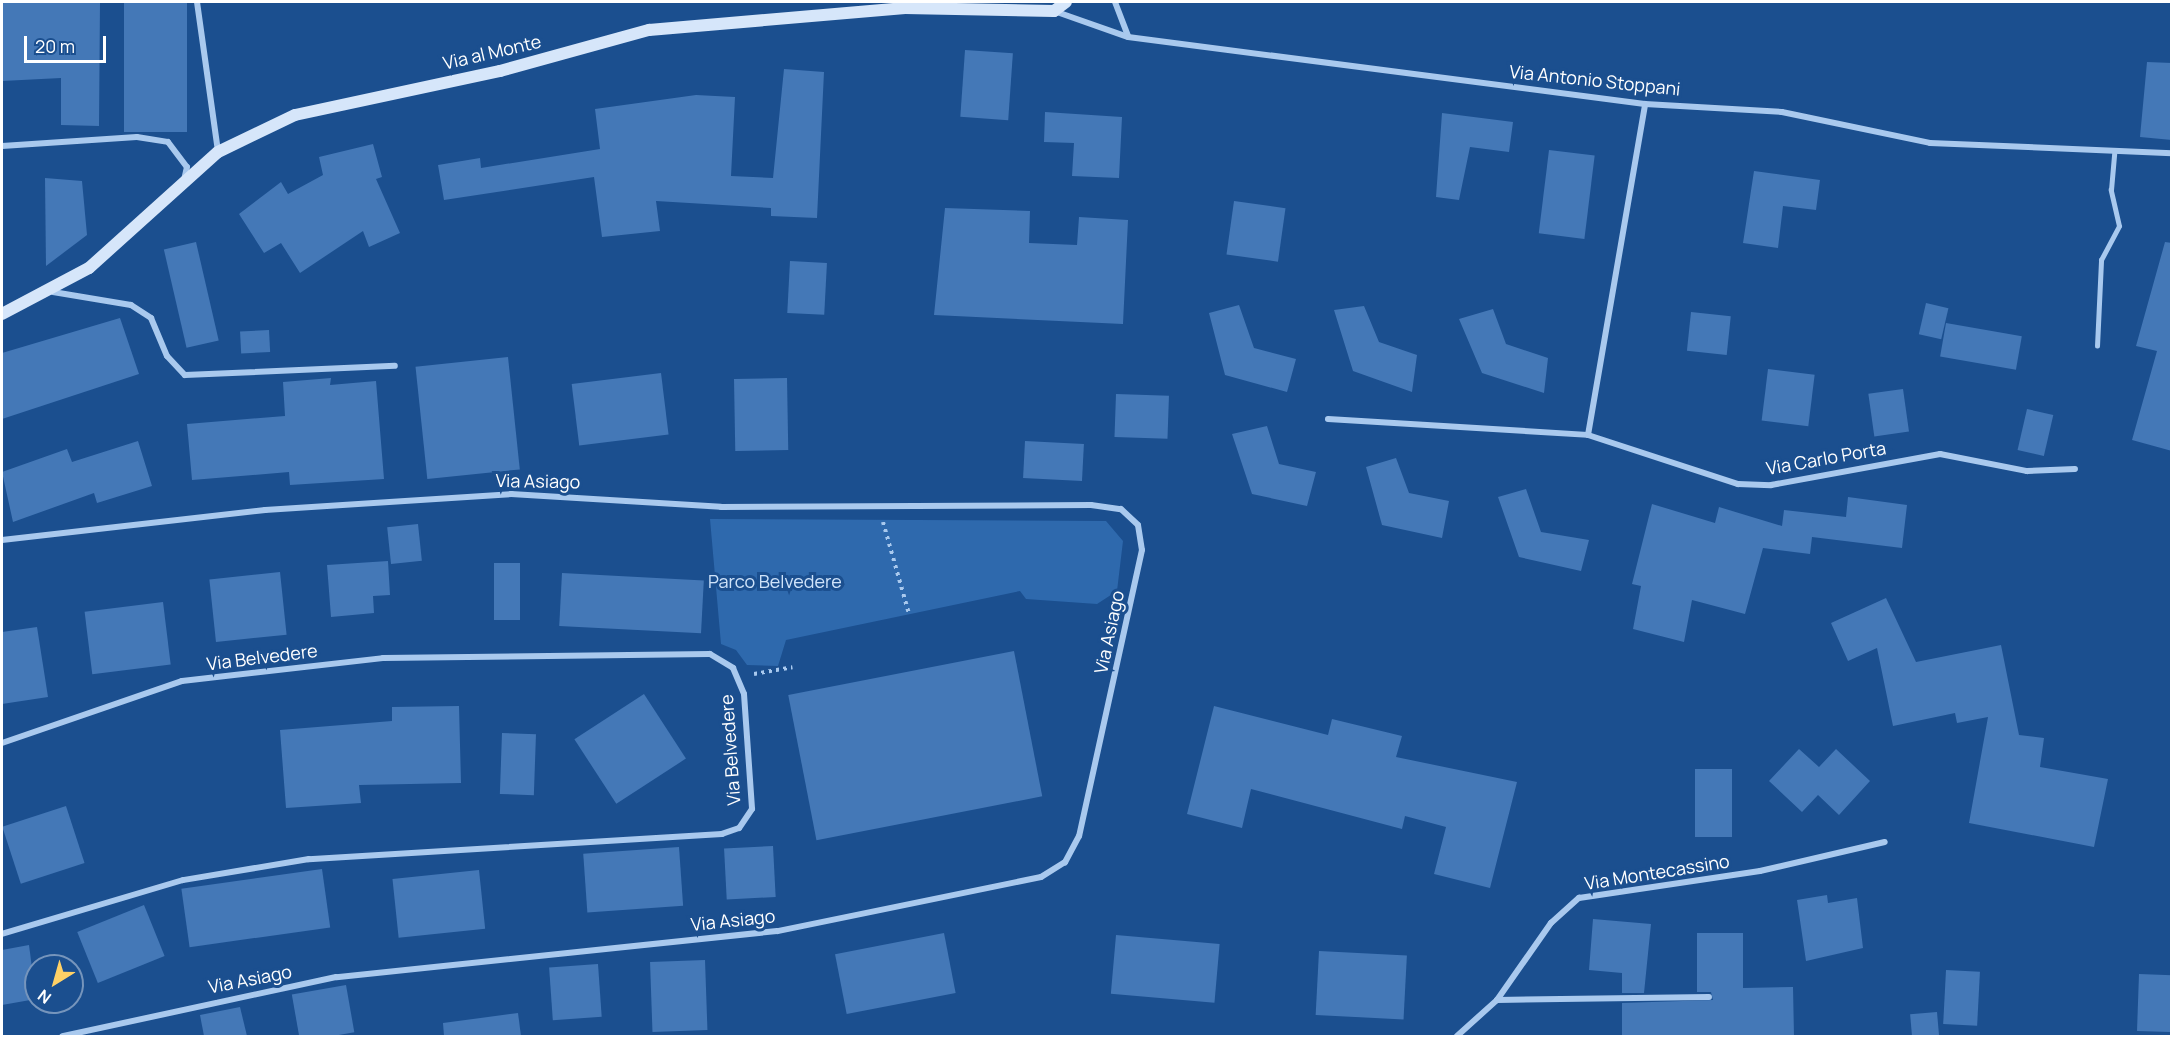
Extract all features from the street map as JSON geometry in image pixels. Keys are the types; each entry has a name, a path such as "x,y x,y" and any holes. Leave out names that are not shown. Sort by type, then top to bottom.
{"main road":[{"path":"1054,11 1066,2"},
{"name":"Via al Monte","path":"2,314 52,292 89,268 218,152 295,115 500,71 649,30 904,8 1054,11"}],"street":[{"path":"197,2 218,152"},
{"path":"1115,2 1128,37"},
{"name":"Via Antonio Stoppani","path":"1054,11 1128,37 1645,104 1782,112 1930,143 2114,153 2172,153"},
{"path":"1588,435 1645,104"},
{"path":"2,146 137,137 168,142 187,167 183,184"},
{"path":"52,292 130,304 151,318 167,356 185,375 395,366"},
{"name":"Via Carlo Porta","path":"1328,419 1588,435 1738,484 1771,485 1940,454 2027,471 2075,469"},
{"name":"Via Asiago","path":"2,540 266,510 511,494 720,507 1091,505 1121,508 1138,525 1142,550 1079,836 1065,862 1041,877 777,931 336,977 62,1036"},
{"name":"Via Belvedere","path":"2,743 182,681 383,658 710,654 733,668 744,694 752,809 739,828 722,834 309,859 183,880 2,934"},
{"name":"Via Montecassino","path":"1456,1036 1497,1000 1551,923 1579,898 1760,871 1884,842"},
{"path":"1497,1000 1709,997"}],"lane":[{"path":"2097,346 2101,260 2120,226 2111,190 2114,153"}],"path":[{"path":"882,520 909,614"},
{"path":"737,677 792,667"}],"green space":[{"name":"Parco Belvedere","path":"710,519 1106,521 1123,541 1117,591 1097,604 1026,599 1020,591 786,640 778,666 747,665 736,650 721,644"}],"building":[{"path":"2,2 100,2 99,126 61,125 61,78 2,81"},
{"path":"124,2 187,2 187,132 124,132"},
{"path":"965,50 1013,53 1008,120 960,117"},
{"path":"2147,62 2172,63 2172,140 2140,137"},
{"path":"784,69 824,72 817,218 771,216 771,208 656,201 660,231 602,237 594,177 444,200 438,165 480,158 481,168 600,149 595,109 696,95 735,97 731,176 773,178"},
{"path":"1045,112 1122,117 1119,178 1072,176 1074,143 1044,142"},
{"path":"1442,113 1513,122 1509,152 1470,147 1459,200 1436,197"},
{"path":"373,144 382,177 376,179 400,233 369,247 363,231 300,273 281,243 264,253 239,214 281,182 288,194 323,175 319,157"},
{"path":"1549,150 1595,156 1584,239 1539,233"},
{"path":"1754,171 1820,180 1816,210 1783,206 1778,248 1743,243"},
{"path":"45,178 82,181 87,235 46,266"},
{"path":"1234,201 1285,208 1278,262 1226,254"},
{"path":"945,208 1030,211 1029,243 1077,245 1079,217 1128,220 1123,324 934,315"},
{"path":"196,242 219,340 187,348 164,249"},
{"path":"2165,242 2172,243 2172,451 2132,440 2157,351 2136,346"},
{"path":"790,261 827,263 824,315 787,313"},
{"path":"1926,303 1948,308 1941,339 1919,334"},
{"path":"1239,305 1254,348 1296,359 1287,392 1225,375 1209,313"},
{"path":"1364,306 1379,342 1417,355 1412,392 1353,371 1334,310"},
{"path":"1493,309 1506,344 1548,358 1544,393 1482,373 1459,319"},
{"path":"1691,312 1731,316 1727,355 1687,351"},
{"path":"120,318 139,374 2,419 2,353"},
{"path":"1946,323 2022,336 2016,370 1940,356"},
{"path":"269,330 270,352 241,353 240,332"},
{"path":"508,357 520,469 427,479 416,367"},
{"path":"1768,369 1815,375 1808,426 1762,421"},
{"path":"661,373 669,435 579,446 572,384"},
{"path":"331,378 330,385 376,381 384,479 290,485 289,472 192,480 187,424 285,416 283,382"},
{"path":"787,378 788,450 735,451 734,379"},
{"path":"1903,389 1909,432 1874,436 1868,394"},
{"path":"1116,394 1169,396 1167,439 1114,437"},
{"path":"2027,409 2053,415 2044,456 2018,450"},
{"path":"1267,426 1279,464 1316,472 1307,506 1252,494 1232,434"},
{"path":"138,441 152,486 97,503 94,493 13,522 2,472 67,449 72,462"},
{"path":"1025,441 1084,444 1082,481 1023,478"},
{"path":"1396,458 1409,493 1449,501 1442,538 1382,525 1366,467"},
{"path":"1526,489 1541,532 1589,540 1581,571 1519,557 1498,497"},
{"path":"1848,497 1907,505 1902,548 1812,537 1810,554 1763,548 1745,614 1692,600 1684,642 1633,629 1641,586 1632,584 1652,504 1715,523 1719,507 1782,526 1784,510 1846,517"},
{"path":"418,524 422,561 391,564 387,527"},
{"path":"388,561 390,595 373,596 374,613 331,617 327,565"},
{"path":"494,563 520,563 520,620 494,620"},
{"path":"280,572 287,635 216,642 209,579"},
{"path":"562,573 704,580 701,633 559,626"},
{"path":"1886,598 1916,662 2001,645 2019,735 2044,738 2040,767 2108,779 2094,847 1969,823 1988,717 1957,723 1955,713 1893,726 1877,648 1848,661 1831,623"},
{"path":"163,602 171,665 92,674 85,612"},
{"path":"37,627 48,697 2,704 2,632"},
{"path":"1014,651 1042,796 816,840 788,695"},
{"path":"644,694 686,759 616,804 574,739"},
{"path":"459,706 461,783 359,785 361,803 286,808 280,730 392,721 392,707"},
{"path":"1214,706 1328,735 1332,719 1402,736 1396,757 1517,782 1490,888 1434,874 1446,827 1405,816 1402,829 1251,789 1242,828 1187,814"},
{"path":"502,733 536,734 534,795 500,794"},
{"path":"1799,749 1819,767 1836,749 1870,781 1839,815 1818,795 1802,812 1769,781"},
{"path":"1695,769 1732,769 1732,837 1695,837"},
{"path":"66,806 85,863 21,884 2,827"},
{"path":"773,846 776,897 727,899 724,849"},
{"path":"679,847 683,906 587,913 583,854"},
{"path":"322,869 330,927 190,947 181,889"},
{"path":"479,870 485,929 399,938 392,879"},
{"path":"1827,895 1828,903 1857,898 1863,948 1806,961 1797,900"},
{"path":"144,905 165,956 98,983 77,932"},
{"path":"1593,919 1651,924 1644,993 1622,993 1622,973 1589,970"},
{"path":"944,933 956,993 847,1014 835,954"},
{"path":"1697,933 1743,933 1743,988 1793,987 1794,1036 1622,1036 1622,1003 1713,1000 1711,992 1697,992"},
{"path":"1116,935 1220,944 1214,1003 1111,994"},
{"path":"29,945 30,954 24,954 24,1001 2,1005 2,950"},
{"path":"1319,951 1407,956 1404,1020 1316,1015"},
{"path":"705,960 707,1030 652,1032 650,962"},
{"path":"598,964 602,1017 553,1020 549,967"},
{"path":"1946,970 1980,972 1977,1026 1943,1024"},
{"path":"2139,974 2172,975 2170,1032 2137,1031"},
{"path":"346,985 354,1032 333,1036 299,1036 292,995"},
{"path":"240,1007 247,1036 204,1036 200,1015"},
{"path":"1937,1012 1939,1036 1912,1036 1910,1014"},
{"path":"518,1013 521,1036 444,1036 443,1023"}]}
